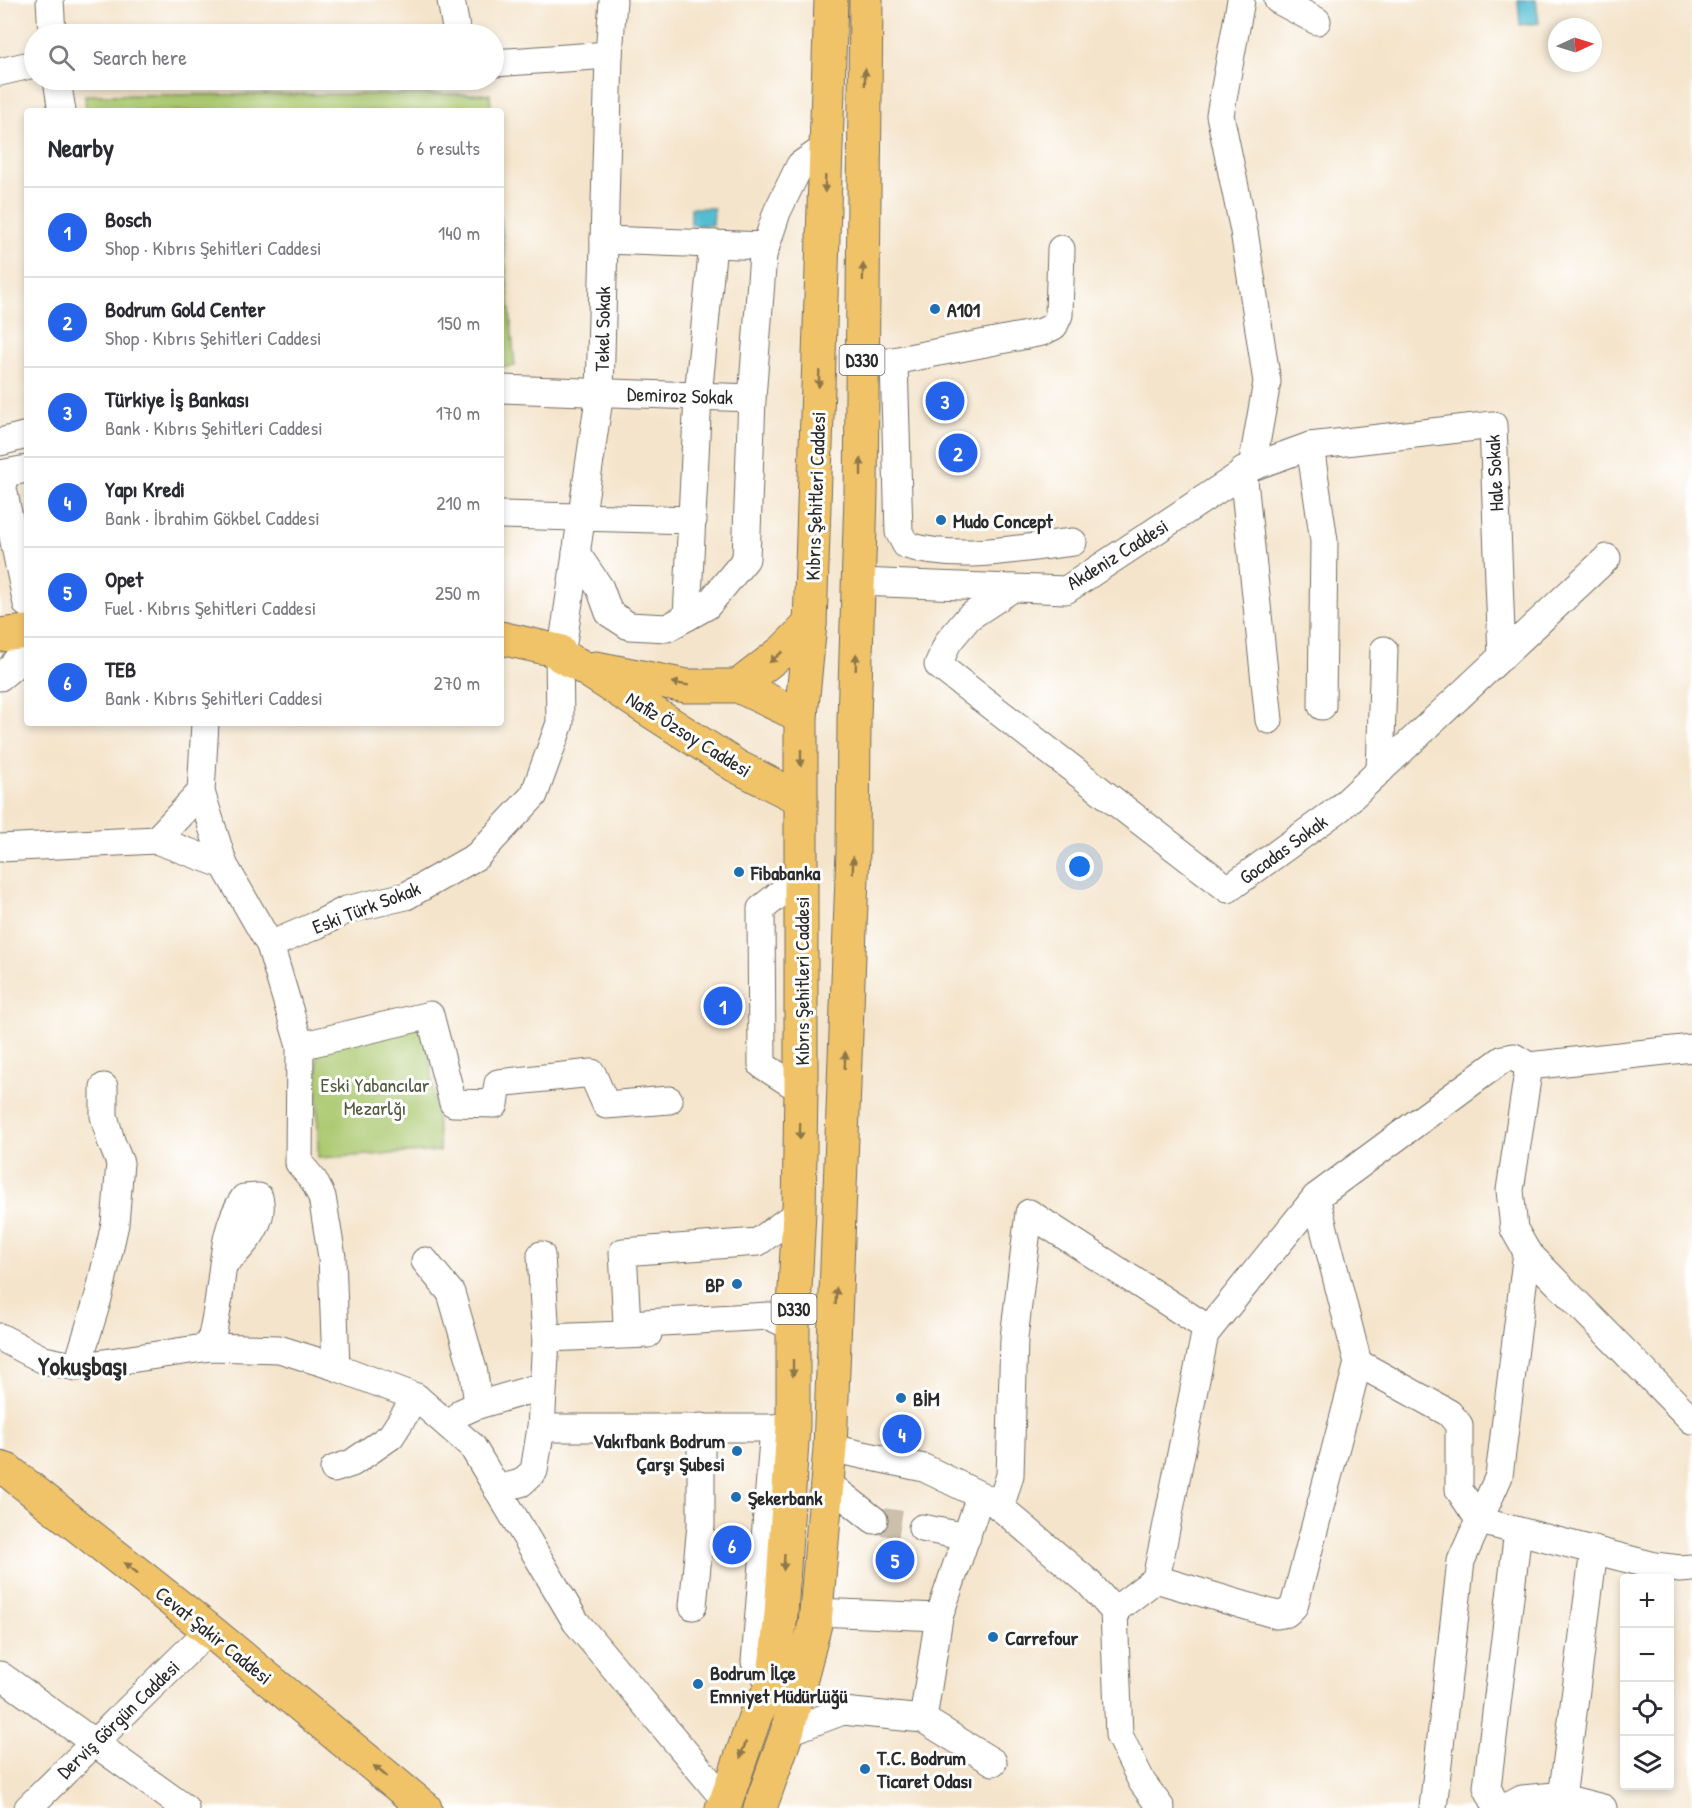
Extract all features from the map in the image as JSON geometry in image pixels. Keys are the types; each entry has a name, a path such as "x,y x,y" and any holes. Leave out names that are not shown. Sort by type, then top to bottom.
{"main road":[{"name":"Kıbrıs Şehitleri Caddesi","path":"724,1804 756,1714 773,1685 781,1614 783,1427 793,1327 799,1212 801,716 810,624 831,0"},
{"name":"D330","path":"760,1808 787,1732 815,1624 830,1448 854,802 866,0"},
{"path":"738,686 783,651 810,624"},
{"path":"0,636 24,632"},
{"name":"Nafiz Özsoy Caddesi","path":"504,639 566,657 686,686 738,686 801,716"},
{"name":"Nafiz Özsoy Caddesi","path":"566,657 736,766 801,799"},
{"path":"801,716 854,720"},
{"path":"801,799 854,802"},
{"name":"Cevat Şakir Caddesi","path":"0,1468 7,1470 209,1630 425,1808"}],"street":[{"path":"50,0 51,24"},
{"path":"451,0 455,24"},
{"name":"Tekel Sokak","path":"566,657 576,553 600,392 609,56 613,0"},
{"path":"1241,0 1220,115 1244,231 1267,382 1248,469 1269,720"},
{"path":"1278,0 1317,21"},
{"path":"504,62 609,56"},
{"path":"0,72 24,66"},
{"path":"59,90 62,108"},
{"path":"576,553 600,588 609,612 629,626 667,628 707,606 746,559 752,398 763,255 777,212 800,165 826,147"},
{"path":"604,240 766,246"},
{"path":"687,617 698,396 713,244"},
{"path":"861,366 894,362 1042,332 1054,326 1059,315 1060,249"},
{"path":"894,362 900,532 906,545 919,549 958,553 1073,542"},
{"name":"Demiroz Sokak","path":"504,389 752,398"},
{"name":"Hale Sokak","path":"1248,469 1310,446 1493,425 1502,657"},
{"path":"0,442 24,436"},
{"path":"1310,446 1324,541 1322,706"},
{"name":"Akdeniz Caddesi","path":"858,582 1066,590 1248,469"},
{"path":"24,470 0,474 24,590"},
{"path":"504,515 693,520"},
{"name":"Gocadas Sokak","path":"1013,588 969,617 948,642 938,665 1227,889 1340,808 1607,558"},
{"path":"0,677 11,668 24,650"},
{"path":"1380,771 1384,650"},
{"name":"Eski Türk Sokak","path":"270,945 346,910 406,896 477,856 534,795 560,723 566,657"},
{"path":"205,726 201,792 224,865 270,945 300,1046 299,1163 314,1181 322,1197 332,1257 336,1367"},
{"path":"156,840 201,792"},
{"path":"0,848 156,840 224,865"},
{"path":"300,1046 430,1015 453,1103 495,1104 498,1083 592,1073 606,1105 669,1100"},
{"path":"1114,1611 1156,1579 1205,1334 1316,1197 1503,1059 1514,1056 1529,1066 1692,1047"},
{"path":"1529,1066 1510,1190 1514,1229 1527,1252 1692,1420"},
{"path":"77,1367 99,1295 115,1224 120,1163 104,1116 104,1087"},
{"path":"1156,1579 1277,1615 1287,1613 1294,1606 1358,1363 1316,1197"},
{"path":"793,1327 769,1316 627,1324 623,1252 758,1242 799,1212"},
{"path":"923,1719 939,1617 967,1536 1010,1475 1014,1338 1029,1213 1209,1329"},
{"path":"1433,1808 1461,1561 1499,1476 1527,1252"},
{"path":"497,1489 520,1483 534,1471 541,1428 546,1338 541,1255"},
{"path":"425,1261 451,1293 474,1373 478,1405"},
{"path":"210,1347 219,1298 222,1264"},
{"path":"546,1338 793,1327"},
{"path":"0,1337 44,1360 77,1367 210,1347 279,1349 336,1367 416,1397 472,1446 576,1622 724,1804"},
{"path":"1358,1363 1449,1413 1459,1425 1459,1490 1480,1521 1655,1566 1692,1568"},
{"path":"441,1420 478,1405 543,1386"},
{"path":"334,1469 352,1463 391,1436 416,1397"},
{"path":"693,1606 701,1526 701,1427"},
{"path":"541,1428 783,1427"},
{"path":"830,1448 924,1468 990,1502 1088,1582 1114,1611 1119,1735 1142,1782 1161,1808"},
{"path":"827,1484 874,1520"},
{"path":"922,1528 967,1536"},
{"path":"1497,1808 1487,1787 1518,1531"},
{"path":"1562,1798 1594,1550"},
{"path":"816,1612 939,1617"},
{"name":"Derviş Görgün Caddesi","path":"28,1808 209,1630"},
{"path":"0,1675 185,1808"},
{"path":"787,1732 843,1711 923,1719 993,1762"},
{"path":"1505,1808 1522,1799 1555,1796 1603,1808"}],"green space":[{"path":"490,94 491,108 86,108 85,95"},
{"path":"504,249 515,366 504,367"},
{"name":"Eski Yabancılar Mezarlğı","path":"417,1027 428,1037 440,1151 318,1158 317,1049"}],"water":[{"path":"1518,0 1536,0 1539,23 1520,25"},
{"path":"691,208 714,208 713,225 691,225"}],"tunnel":[{"path":"874,1520 922,1528"}],"place":[{"name":"A101","path":"935,309"},
{"name":"Türkiye İş Bankası","path":"945,401"},
{"name":"Bodrum Gold Center","path":"958,453"},
{"name":"Mudo Concept","path":"941,520"},
{"name":"Fibabanka","path":"739,872"},
{"name":"Bosch","path":"723,1006"},
{"name":"BP","path":"737,1284"},
{"name":"BİM","path":"901,1398"},
{"name":"Yapı Kredi","path":"902,1434"},
{"name":"Vakıfbank Bodrum Çarşı Şubesi","path":"737,1451"},
{"name":"Şekerbank","path":"736,1497"},
{"name":"TEB","path":"732,1545"},
{"name":"Opet","path":"895,1560"},
{"name":"Carrefour","path":"993,1637"},
{"name":"Bodrum İlçe Emniyet Müdürlüğü","path":"698,1684"},
{"name":"T.C. Bodrum Ticaret Odası","path":"865,1769"}],"district":[{"name":"Yokuşbaşı","path":"83,1365"}]}
